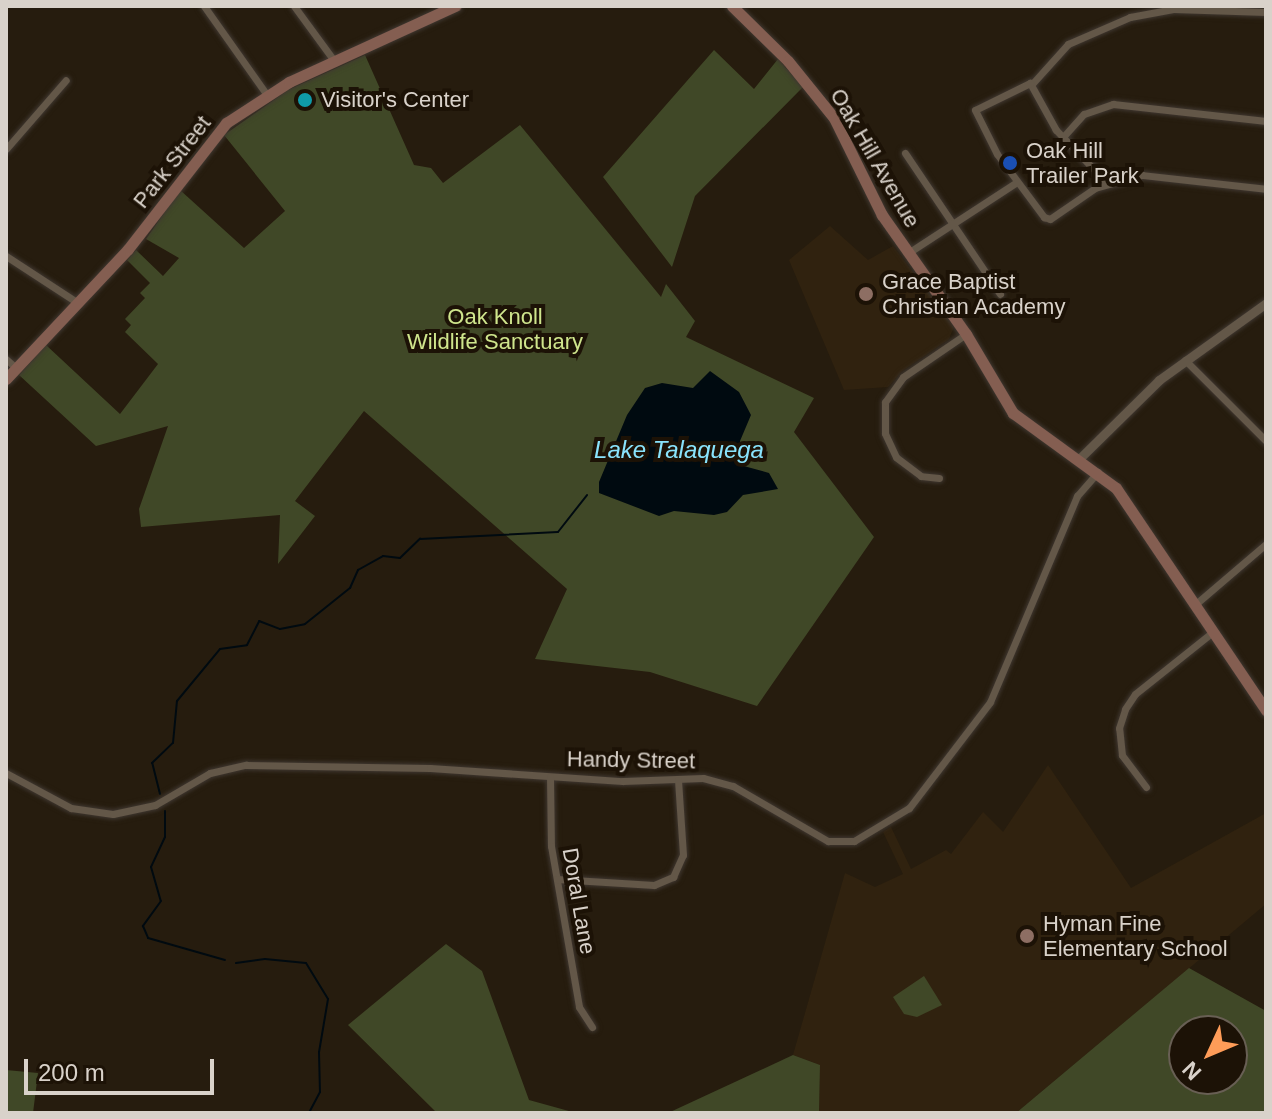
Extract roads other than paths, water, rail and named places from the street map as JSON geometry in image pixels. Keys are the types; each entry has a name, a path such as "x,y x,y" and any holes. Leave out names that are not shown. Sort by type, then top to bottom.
{"main road":[{"name":"Park Street","path":"6,379 145,229 213,136 267,95 455,6"},
{"name":"Oak Hill Avenue","path":"732,6 819,97 908,253 966,334 1013,413 1044,440 1098,472 1128,502 1198,602 1266,710"}],"street":[{"path":"204,6 267,95"},
{"path":"294,6 335,62"},
{"path":"1266,12 1153,11 1090,31 1061,49 1032,84 975,110 1017,182 1050,219 1107,183 1160,175 1266,189"},
{"path":"6,149 66,80"},
{"path":"1032,84 1063,137 1107,183"},
{"path":"1063,137 1084,114 1113,104 1266,121"},
{"path":"905,153 1000,294"},
{"path":"908,253 1017,182"},
{"path":"6,256 78,303"},
{"path":"1079,459 1185,360 1266,303"},
{"path":"939,478 921,476 896,457 885,433 885,402 903,377 966,334"},
{"path":"6,359 16,368"},
{"path":"1185,360 1266,441"},
{"name":"Handy Street","path":"6,773 71,808 113,814 155,805 210,773 246,765 430,768 550,777 717,780 828,841 854,841 894,820 935,776 998,689 1077,496 1098,472"},
{"path":"1198,602 1266,544"},
{"path":"1146,787 1122,755 1119,728 1125,709 1135,694 1216,630"},
{"name":"Doral Lane","path":"550,777 546,818 579,1007 592,1027"},
{"path":"557,879 654,885 673,877 683,855 678,780"}],"water":[{"name":"Lake Talaquega","path":"710,371 739,392 751,415 740,441 740,465 769,473 778,489 743,495 727,512 714,515 674,511 659,516 599,493 599,482 627,415 645,388 662,383 693,388"}],"waterway":[{"path":"160,794 152,763 173,743 177,701 220,649 247,645 259,621 280,629 305,624 350,588 358,570 383,556 400,558 420,539 558,532 587,495"},
{"path":"165,811 165,837 151,867 161,901 143,926 148,938 225,960"},
{"path":"236,963 265,959 306,963 328,999 319,1052 320,1092 309,1113"}],"place":[{"name":"Visitor's Center","path":"305,100"},
{"name":"Oak Hill Trailer Park","path":"1010,163"},
{"name":"Grace Baptist Christian Academy","path":"866,294"},
{"name":"Hyman Fine Elementary School","path":"1027,936"}],"park label":[{"name":"Oak Knoll Wildlife Sanctuary","path":"495,328"}]}
